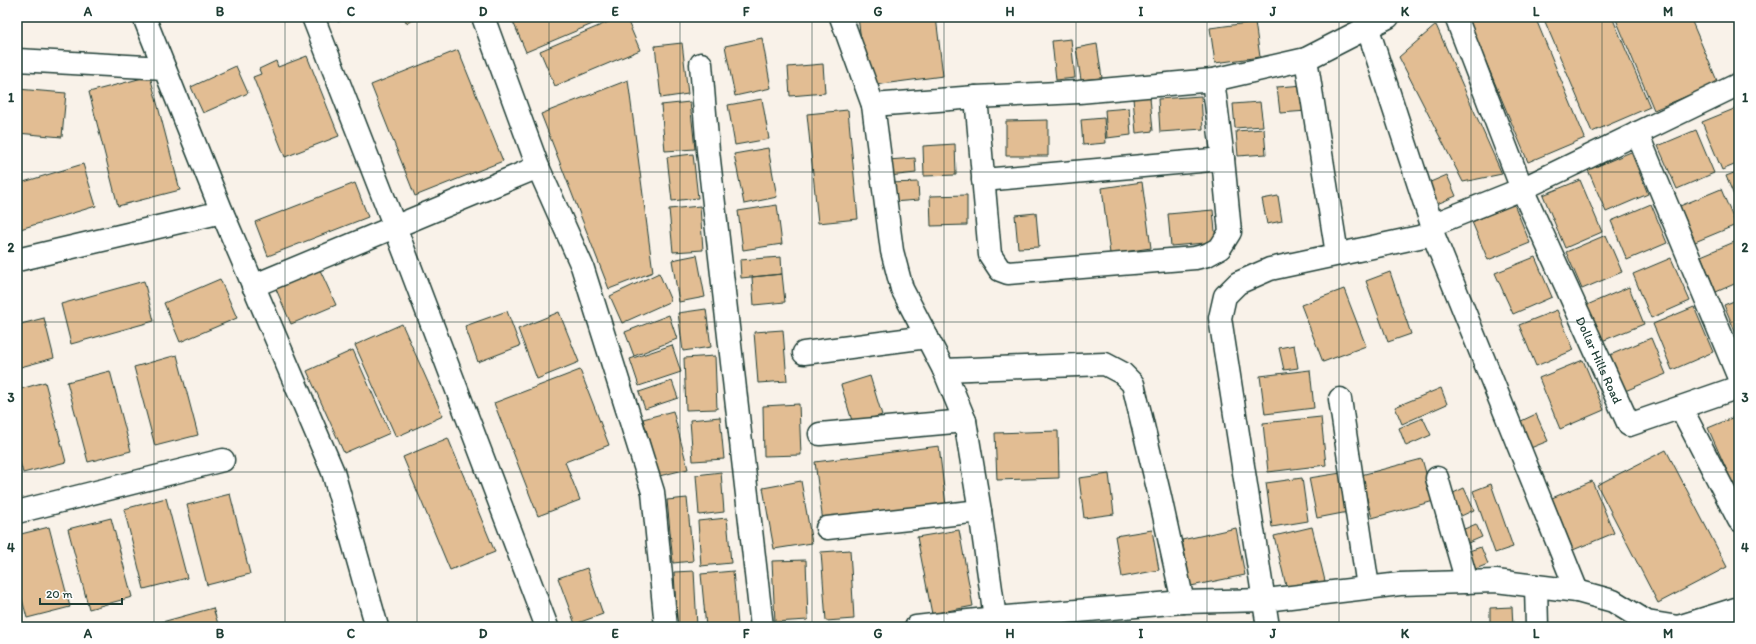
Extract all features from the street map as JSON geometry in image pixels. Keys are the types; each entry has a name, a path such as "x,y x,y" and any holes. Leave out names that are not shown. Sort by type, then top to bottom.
{"street":[{"path":"144,17 222,212 334,472 377,627"},
{"path":"313,17 395,227 547,627"},
{"path":"483,17 538,167 582,266 653,492 666,627"},
{"path":"841,17 873,105 892,251 902,289 944,370 965,421 980,511 995,618"},
{"path":"873,105 976,97 1079,92 1213,80 1306,59 1366,22 1388,17"},
{"name":"Dollar Hills Road","path":"1456,17 1522,189 1629,425 1739,387"},
{"path":"1366,22 1432,230 1577,591"},
{"path":"1306,59 1337,254"},
{"path":"17,60 164,68"},
{"path":"702,64 708,151 762,627"},
{"path":"976,97 990,255 1000,270 1008,273 1195,258 1207,255 1220,248 1230,232 1213,80"},
{"path":"1268,627 1220,318 1225,296 1238,283 1270,269 1432,230 1522,189 1739,84"},
{"path":"1637,133 1739,378"},
{"path":"983,180 1223,159"},
{"path":"253,286 538,167"},
{"path":"17,260 222,212"},
{"path":"804,352 927,337"},
{"path":"944,370 1105,364 1122,373 1133,384 1183,602"},
{"path":"1340,399 1368,587"},
{"path":"1681,408 1739,520"},
{"path":"820,434 965,421"},
{"path":"17,512 223,460"},
{"path":"1437,478 1467,582"},
{"path":"827,528 980,511"},
{"path":"916,627 995,618 1183,602 1265,600 1368,587 1496,581 1577,591 1613,601 1647,622 1678,627 1739,608"},
{"path":"1536,586 1537,627"}],"building":[{"path":"336,17 350,17 338,22"},
{"path":"404,17 422,17 406,23"},
{"path":"511,17 609,17 526,52"},
{"path":"620,17 626,17 640,50 555,86 540,51"},
{"path":"858,17 936,17 943,76 867,86"},
{"path":"1467,17 1535,17 1585,138 1528,162"},
{"path":"1543,17 1612,17 1650,107 1592,132"},
{"path":"1615,17 1690,17 1718,83 1654,110"},
{"path":"1255,22 1260,57 1215,63 1210,28"},
{"path":"1436,25 1502,174 1463,182 1399,57"},
{"path":"762,38 771,88 735,96 725,46"},
{"path":"1071,39 1075,78 1056,80 1052,41"},
{"path":"682,43 688,94 661,98 655,46"},
{"path":"1097,44 1102,78 1081,80 1076,48"},
{"path":"458,50 503,161 415,196 371,85"},
{"path":"307,56 339,136 285,157 253,77 261,74 259,69 276,61 278,67"},
{"path":"823,64 825,93 790,96 788,67"},
{"path":"236,66 248,93 203,113 191,87"},
{"path":"150,76 180,190 118,206 89,92"},
{"path":"628,80 653,272 609,289 541,114"},
{"path":"1305,85 1307,111 1280,113 1277,87"},
{"path":"17,89 66,93 62,137 17,133"},
{"path":"1201,96 1203,129 1160,132 1158,99"},
{"path":"1150,97 1153,131 1136,133 1133,98"},
{"path":"762,99 769,139 735,145 728,105"},
{"path":"690,102 695,149 665,151 661,105"},
{"path":"1260,102 1263,126 1235,128 1233,104"},
{"path":"1739,107 1739,163 1722,170 1702,122"},
{"path":"1129,108 1131,135 1107,138 1105,110"},
{"path":"848,110 858,219 818,223 807,114"},
{"path":"1104,118 1106,143 1083,145 1081,120"},
{"path":"1048,120 1048,156 1006,156 1006,121"},
{"path":"1264,129 1266,154 1238,156 1236,131"},
{"path":"1696,130 1714,173 1677,189 1658,146"},
{"path":"955,144 956,175 924,176 923,146"},
{"path":"768,148 777,197 744,204 734,154"},
{"path":"1631,152 1648,194 1606,212 1588,170"},
{"path":"693,154 698,198 672,201 667,157"},
{"path":"915,158 916,173 889,176 888,160"},
{"path":"83,164 96,206 17,230 17,184"},
{"path":"1739,171 1739,208 1726,176"},
{"path":"1447,175 1456,196 1437,204 1428,183"},
{"path":"1580,180 1602,232 1565,248 1543,195"},
{"path":"918,182 919,200 892,202 890,183"},
{"path":"1142,182 1151,248 1110,254 1102,188"},
{"path":"355,183 368,217 268,256 255,222"},
{"path":"1721,189 1736,225 1695,242 1680,206"},
{"path":"967,195 967,225 931,226 930,196"},
{"path":"1278,196 1282,221 1267,224 1262,199"},
{"path":"1514,204 1530,243 1488,260 1472,222"},
{"path":"1651,204 1667,243 1627,260 1611,221"},
{"path":"777,205 782,244 743,250 738,211"},
{"path":"700,206 703,250 673,252 669,209"},
{"path":"1213,210 1216,242 1171,246 1168,214"},
{"path":"1036,213 1039,247 1018,248 1015,215"},
{"path":"1606,235 1622,272 1582,289 1566,252"},
{"path":"1739,240 1739,282 1716,292 1701,256"},
{"path":"697,255 705,297 679,302 672,260"},
{"path":"781,257 782,274 741,278 740,260"},
{"path":"1535,257 1552,297 1513,314 1495,273"},
{"path":"1671,258 1690,301 1651,318 1633,274"},
{"path":"320,270 336,305 291,324 276,289"},
{"path":"1390,272 1411,334 1388,342 1366,281"},
{"path":"659,273 671,301 622,323 610,296"},
{"path":"782,274 785,302 754,305 752,277"},
{"path":"220,279 237,318 180,342 164,303"},
{"path":"144,281 154,321 71,344 61,304"},
{"path":"1629,287 1644,324 1602,341 1587,305"},
{"path":"1344,289 1366,346 1323,362 1301,305"},
{"path":"1739,299 1739,341 1724,305"},
{"path":"1694,307 1713,352 1672,370 1653,324"},
{"path":"706,309 711,347 683,351 678,313"},
{"path":"1557,310 1574,350 1536,366 1519,325"},
{"path":"507,311 520,346 478,362 465,326"},
{"path":"559,312 579,362 537,379 518,329"},
{"path":"669,315 677,339 634,356 625,332"},
{"path":"44,318 54,358 17,368 17,325"},
{"path":"402,324 443,416 396,437 355,345"},
{"path":"783,330 787,381 758,383 754,332"},
{"path":"1651,338 1666,374 1625,391 1610,355"},
{"path":"672,345 681,372 639,386 630,359"},
{"path":"1294,345 1298,368 1284,370 1279,348"},
{"path":"353,350 390,433 344,453 307,371"},
{"path":"177,355 198,435 155,446 134,367"},
{"path":"715,356 717,409 686,410 684,358"},
{"path":"1583,360 1604,410 1560,429 1539,378"},
{"path":"580,370 609,445 565,462 580,500 538,516 494,403"},
{"path":"1310,370 1314,408 1265,414 1260,376"},
{"path":"110,371 131,451 88,462 67,382"},
{"path":"870,376 882,415 853,424 841,385"},
{"path":"672,381 678,398 645,409 639,392"},
{"path":"45,382 66,462 23,473 17,451 17,390"},
{"path":"1441,388 1447,404 1402,424 1395,407"},
{"path":"799,404 801,455 764,456 763,406"},
{"path":"673,411 688,469 659,476 643,419"},
{"path":"1536,414 1548,441 1528,449 1517,423"},
{"path":"1739,415 1739,490 1736,491 1708,428"},
{"path":"720,417 724,459 693,461 690,420"},
{"path":"1321,417 1326,465 1268,472 1263,423"},
{"path":"1423,418 1431,435 1406,446 1399,428"},
{"path":"1058,431 1059,478 997,480 995,433"},
{"path":"448,438 495,552 450,570 403,457"},
{"path":"939,446 946,506 823,522 815,462"},
{"path":"1666,450 1727,567 1658,603 1597,485"},
{"path":"1422,459 1434,501 1372,518 1361,475"},
{"path":"721,472 724,512 699,515 696,475"},
{"path":"1341,473 1348,512 1317,518 1309,478"},
{"path":"1109,474 1114,514 1084,518 1079,478"},
{"path":"1302,478 1308,521 1272,527 1266,483"},
{"path":"801,481 812,543 774,549 763,488"},
{"path":"1592,481 1614,533 1573,550 1552,498"},
{"path":"1491,484 1513,547 1495,553 1473,491"},
{"path":"1464,488 1474,510 1459,517 1449,495"},
{"path":"230,494 250,574 207,585 187,505"},
{"path":"166,498 187,578 144,589 124,509"},
{"path":"687,498 693,561 673,563 667,500"},
{"path":"111,518 132,597 89,609 68,529"},
{"path":"727,518 731,563 701,566 698,521"},
{"path":"1476,524 1482,537 1461,546 1455,533"},
{"path":"49,527 70,607 27,618 17,580 17,535"},
{"path":"1312,527 1325,581 1287,590 1274,536"},
{"path":"1236,528 1245,575 1191,586 1182,540"},
{"path":"959,530 973,606 932,614 917,537"},
{"path":"1152,530 1159,570 1122,577 1115,536"},
{"path":"1481,547 1488,564 1473,570 1466,552"},
{"path":"850,550 854,619 826,621 821,552"},
{"path":"806,560 808,620 775,622 772,561"},
{"path":"587,568 603,614 575,624 558,578"},
{"path":"694,571 697,627 677,627 674,572"},
{"path":"733,571 738,625 706,627 701,574"},
{"path":"1512,607 1513,627 1490,627 1490,608"},
{"path":"213,608 219,627 144,627"}]}
